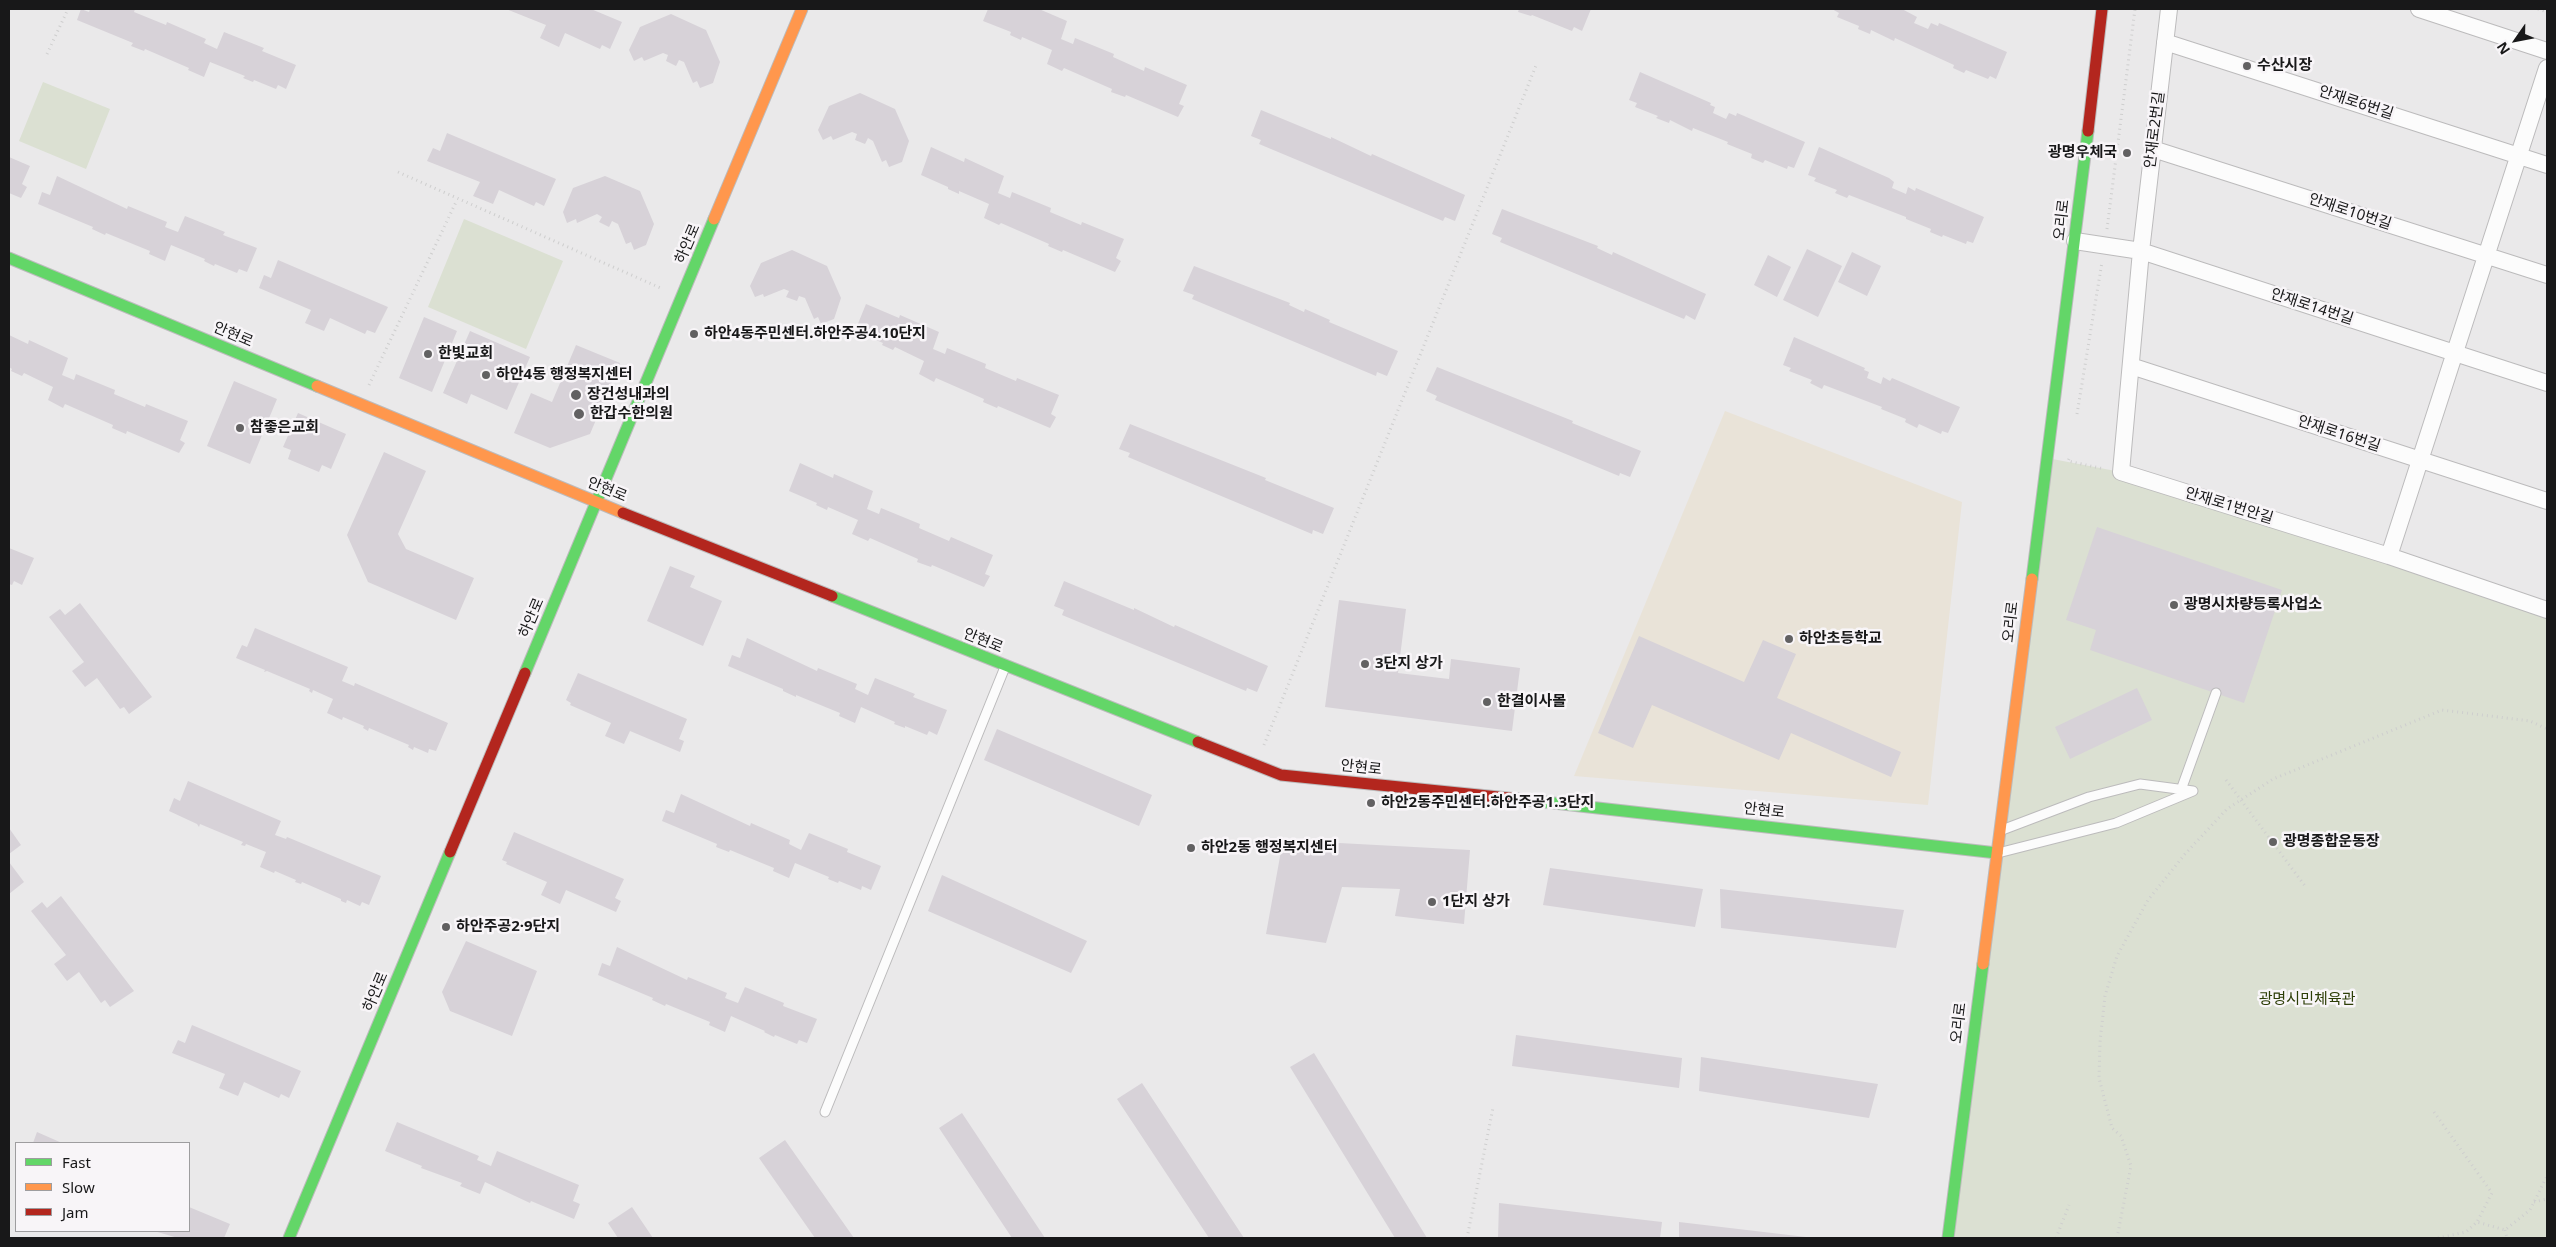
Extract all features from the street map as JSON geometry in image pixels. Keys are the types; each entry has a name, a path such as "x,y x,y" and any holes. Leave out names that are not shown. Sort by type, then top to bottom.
{"street":[{"name":"하안로","path":"289,1238 802,9"},
{"name":"오리로","path":"1948,1238 2075,242 2102,9"},
{"name":"안재로2번길","path":"2141,251 2169,9"},
{"path":"2419,9 2547,51"},
{"name":"안재로6번길","path":"2166,42 2547,165"},
{"path":"2389,556 2547,68"},
{"name":"안재로10번길","path":"2153,149 2547,274"},
{"name":"안재로14번길","path":"2075,242 2141,251 2547,383"},
{"name":"안재로1번안길","path":"2141,251 2121,472 2389,556 2547,610"},
{"name":"안현로","path":"9,258 596,502 1281,775 1768,826 1997,854"},
{"name":"안재로16번길","path":"2130,366 2547,501"}],"lane":[{"path":"825,1112 1006,667"},
{"path":"2181,790 2216,693"},
{"path":"1997,854 2116,823 2193,791 2140,784 2089,797 2000,831"}],"path":[{"path":"47,54 68,9"},
{"path":"2538,9 2547,12"},
{"path":"1256,765 1537,63"},
{"path":"398,172 457,200 682,297"},
{"path":"360,404 457,200"},
{"path":"2117,1238 2131,1166 2121,1136 2112,1128 2099,1078 2100,1042 2105,996 2117,956 2148,900 2185,854 2227,809 2273,779 2442,710 2530,721 2547,729"},
{"path":"2226,780 2305,886"},
{"path":"1466,1238 1493,1108"},
{"path":"2434,1112 2492,1194 2477,1222 2462,1238"},
{"path":"2505,1230 2530,1210 2547,1176"},
{"path":"2533,1203 2547,1199"},
{"path":"2056,1238 2069,1204"},
{"path":"2477,1222 2505,1230"},
{"path":"2505,1230 2506,1238"},
{"path":"2438,1238 2466,1232"}],"shaded area":[{"name":"하안초등학교","path":"1725,411 1962,502 1928,805 1574,776"}],"green space":[{"path":"43,82 110,109 86,169 19,141"},
{"path":"464,219 563,261 526,349 428,307"},
{"name":"광명종합운동장","path":"2047,458 2121,472 2547,610 2547,1238 1948,1238"}],"building":[{"path":"81,9 89,12 90,9 135,9 134,12 166,25 167,22 206,39 204,43 217,49 224,32 264,48 262,51 296,65 286,89 278,85 276,89 254,80 253,82 243,78 245,76 210,62 204,77 188,70 189,68 145,49 144,51 131,46 133,43 77,20"},
{"path":"506,9 591,9 622,22 610,49 602,45 600,49 565,33 559,47 540,38 546,25"},
{"path":"988,9 1039,9 1067,21 1061,39 1073,44 1075,38 1114,54 1113,57 1144,71 1145,67 1187,85 1179,104 1184,106 1178,117 1126,95 1125,97 1111,92 1112,89 1064,68 1062,71 1047,64 1052,50 1022,37 1021,40 1010,35 1011,32 983,21"},
{"path":"1519,9 1591,9 1582,31 1574,27 1572,31 1532,15 1518,12"},
{"path":"1832,9 1902,9 1917,17 1914,23 1928,29 1931,23 1938,26 1939,23 2007,52 1996,79 1990,76 1988,79 1966,70 1964,73 1953,68 1954,65 1895,38 1894,41 1871,30 1870,34 1858,29 1859,26 1837,17 1839,13"},
{"path":"671,14 706,30 720,62 713,83 700,88 697,81 693,83 684,62 679,60 676,66 666,61 668,55 663,53 644,61 642,57 634,61 629,50 640,27"},
{"path":"1640,72 1711,103 1710,105 1715,107 1713,113 1726,119 1729,113 1736,116 1737,113 1805,142 1794,168 1788,166 1787,169 1765,160 1763,163 1751,158 1752,154 1727,144 1728,142 1693,128 1692,131 1670,120 1669,123 1656,118 1658,116 1635,107 1637,103 1629,100"},
{"path":"860,93 895,109 909,141 902,162 889,167 886,160 882,162 873,141 868,138 865,144 855,140 857,134 852,132 833,140 831,136 823,140 818,130 829,106"},
{"path":"1261,110 1331,139 1331,137 1371,156 1372,154 1465,195 1455,221 1445,217 1443,221 1259,144 1261,140 1251,136"},
{"path":"447,133 556,179 544,206 536,202 534,206 499,190 493,204 473,196 480,182 427,161 433,148 440,151"},
{"path":"931,147 964,162 965,158 1004,176 998,193 1010,198 1012,192 1051,208 1050,212 1081,225 1082,222 1124,239 1116,258 1121,261 1115,272 1063,250 1062,252 1048,246 1049,244 1001,223 999,225 984,218 989,204 959,191 959,194 921,175"},
{"path":"1819,147 1889,178 1894,182 1892,188 1906,194 1908,187 1915,191 1916,188 1984,217 1973,243 1967,241 1966,244 1943,235 1942,237 1930,232 1931,229 1906,219 1906,217 1849,195 1847,198 1835,193 1837,190 1814,181 1816,178 1808,175"},
{"path":"9,157 30,166 22,184 27,187 21,198 9,193"},
{"path":"57,176 127,209 128,206 167,222 165,227 178,232 185,216 225,232 223,235 257,248 247,272 239,269 237,273 215,264 214,266 204,261 205,259 171,245 165,261 149,254 150,251 106,233 105,235 92,229 93,227 38,204 42,192 50,195"},
{"path":"605,176 640,191 654,224 646,245 634,250 631,242 626,244 618,224 612,221 609,227 599,222 602,217 597,214 577,223 576,219 567,223 563,212 573,188"},
{"path":"1502,209 1598,246 1597,248 1612,255 1613,252 1706,294 1695,320 1686,315 1684,319 1500,242 1502,238 1492,234"},
{"path":"1807,249 1842,266 1818,317 1783,300"},
{"path":"792,250 827,266 841,298 834,319 821,324 818,317 814,319 805,298 799,296 797,301 786,297 789,291 784,289 764,297 763,294 755,297 750,286 761,263"},
{"path":"1852,252 1881,266 1867,296 1838,282"},
{"path":"1768,255 1791,267 1777,297 1754,285"},
{"path":"278,260 388,307 375,333 367,330 365,334 330,318 324,331 305,323 311,310 259,288 264,275 271,278"},
{"path":"1194,266 1290,303 1289,305 1304,312 1305,309 1330,320 1329,322 1398,351 1387,376 1377,372 1376,376 1192,299 1194,295 1183,291"},
{"path":"866,304 899,318 900,315 939,332 933,349 945,354 947,348 986,364 985,368 1016,381 1017,378 1059,395 1051,414 1056,417 1050,428 998,406 997,408 983,402 984,399 936,378 934,382 919,374 924,361 895,347 893,350 882,345 883,343 855,331"},
{"name":"한빛교회","path":"424,317 457,331 432,392 399,378"},
{"name":"하안4동 행정복지센터","path":"470,331 530,357 507,410 471,394 467,404 443,393"},
{"path":"9,335 28,344 29,340 68,358 62,375 74,380 76,374 115,390 114,394 145,407 146,404 188,421 180,440 185,443 179,453 127,431 126,434 112,428 113,425 65,404 63,408 48,400 53,387 24,373 22,376 11,371 12,369 9,367"},
{"path":"1794,337 1865,368 1864,370 1869,372 1867,378 1881,384 1883,377 1890,381 1892,378 1960,407 1948,433 1942,431 1941,434 1919,424 1917,428 1905,422 1906,419 1881,409 1882,407 1824,385 1822,389 1810,383 1812,380 1789,371 1791,368 1783,365"},
{"path":"576,345 620,363 590,434 550,448 514,433 531,393 552,402"},
{"path":"1437,367 1573,421 1572,423 1641,451 1630,477 1620,473 1619,476 1435,400 1437,396 1426,391"},
{"name":"참좋은교회","path":"234,381 277,399 250,464 207,446"},
{"path":"298,413 346,434 331,469 322,465 319,472 288,459 291,450 283,447"},
{"path":"1130,424 1266,478 1265,480 1334,508 1323,534 1313,530 1312,534 1128,457 1130,453 1119,449"},
{"path":"384,452 426,471 398,534 406,549 474,578 456,620 368,582 347,535"},
{"path":"800,463 833,478 834,474 873,491 867,509 879,514 881,508 920,524 919,528 949,541 951,537 993,555 985,574 990,576 984,587 932,565 931,567 917,562 918,559 870,538 868,541 852,534 858,520 828,507 827,510 816,505 817,503 789,491"},
{"name":"광명시차량등록사업소","path":"2097,527 2282,590 2244,703 2090,650 2096,630 2066,620"},
{"path":"9,548 34,558 22,585 14,581 12,585 9,584"},
{"path":"670,566 695,576 690,587 722,601 703,646 647,621"},
{"path":"1064,581 1134,610 1134,608 1174,627 1175,625 1268,666 1257,692 1247,688 1246,691 1062,615 1064,610 1054,606"},
{"name":"3단지 상가","path":"1339,600 1406,609 1398,673 1449,679 1451,659 1520,668 1512,731 1325,707"},
{"path":"80,603 152,697 129,714 124,707 120,709 97,678 85,687 72,671 84,662 49,617 60,609 65,615"},
{"path":"255,628 348,667 342,681 354,686 355,683 448,723 436,751 429,749 428,753 414,747 413,750 408,747 409,745 369,728 368,731 363,728 364,726 343,717 342,720 327,713 333,699 313,690 312,693 309,691 310,689 267,671 264,672 265,670 236,658 242,645 247,647"},
{"path":"1639,636 1744,682 1763,640 1796,654 1777,698 1901,752 1891,777 1791,733 1779,760 1652,705 1633,748 1598,733"},
{"path":"747,638 817,671 818,668 857,684 855,689 868,695 875,678 915,694 913,697 947,710 937,735 929,731 927,735 905,726 905,728 894,724 895,722 861,707 855,723 839,716 840,713 796,695 796,697 783,691 783,689 728,666 732,655 740,658"},
{"path":"578,673 687,719 679,739 684,741 680,752 630,731 624,744 605,736 611,723 570,705 571,703 566,700"},
{"path":"2137,688 2152,720 2070,759 2055,727"},
{"path":"997,729 1152,795 1139,826 984,760"},
{"path":"188,781 281,821 275,835 286,839 287,837 381,876 369,905 362,902 360,906 347,900 346,903 302,882 301,884 295,882 296,880 260,867 266,852 246,844 245,846 241,845 243,842 200,824 199,827 197,824 169,811 174,798 180,801"},
{"path":"681,794 750,826 751,823 790,840 789,844 801,850 809,833 848,849 847,852 881,866 871,890 862,886 861,890 839,881 838,883 828,879 829,877 795,863 789,878 773,871 774,868 730,850 729,852 716,847 717,844 662,821 666,810 674,813"},
{"path":"9,828 21,845 9,854"},
{"path":"514,832 624,879 615,898 621,901 616,912 566,890 560,904 541,895 547,882 506,864 507,862 502,860"},
{"name":"1단지 상가","path":"1283,840 1470,850 1464,924 1395,916 1400,889 1342,887 1326,943 1266,934"},
{"path":"9,862 24,882 9,894"},
{"path":"1550,868 1703,889 1695,927 1543,905"},
{"path":"942,875 1087,941 1071,973 928,911"},
{"path":"1720,889 1904,910 1896,948 1721,928"},
{"path":"61,896 134,991 110,1007 105,1000 101,1003 79,972 67,981 54,964 66,955 31,911 42,902 47,908"},
{"path":"466,941 537,971 512,1036 450,1011 442,992"},
{"path":"617,947 687,980 688,977 727,993 725,998 738,1003 745,987 784,1003 783,1006 817,1019 807,1043 799,1040 797,1044 775,1035 774,1037 731,1016 725,1032 709,1025 710,1022 666,1004 665,1006 652,1000 653,998 598,975 602,963 610,966"},
{"path":"192,1025 301,1071 289,1098 281,1094 279,1098 244,1082 238,1096 219,1088 225,1074 172,1053 178,1040 185,1043"},
{"path":"1516,1035 1682,1058 1679,1088 1512,1066"},
{"path":"1314,1053 1427,1238 1395,1238 1290,1067"},
{"path":"1701,1057 1878,1084 1869,1118 1699,1091"},
{"path":"1142,1083 1244,1238 1209,1238 1117,1099"},
{"path":"962,1113 1045,1238 1012,1238 939,1128"},
{"path":"397,1122 479,1156 477,1160 491,1166 497,1151 579,1185 573,1201 580,1204 574,1219 531,1201 530,1203 485,1182 480,1194 460,1186 462,1183 421,1168 422,1166 385,1151"},
{"path":"37,1132 60,1142 33,1142"},
{"path":"785,1140 854,1238 815,1238 759,1158"},
{"path":"1499,1203 1662,1222 1660,1238 1498,1238"},
{"path":"190,1207 230,1224 224,1238 178,1238 157,1232 190,1232"},
{"path":"632,1207 653,1238 618,1238 608,1223"},
{"path":"1679,1222 1806,1237 1806,1238 1679,1238"}],"traffic: fast":[{"path":"2032,579 2088,131"},
{"path":"525,673 714,219"},
{"path":"9,258 317,386"},
{"path":"832,596 1198,742"},
{"path":"1518,799 1997,853"},
{"path":"289,1238 450,852"},
{"path":"1948,1238 1983,964"}],"traffic: slow":[{"path":"714,219 802,9"},
{"path":"317,386 623,513"},
{"path":"1983,964 2032,579"}],"traffic: jam":[{"path":"2088,131 2102,9"},
{"path":"623,513 832,596"},
{"path":"450,852 525,673"},
{"path":"1198,742 1281,775 1518,799"}],"place":[{"name":"수산시장","path":"2247,66"},
{"name":"광명우체국","path":"2127,153"},
{"name":"하안4동주민센터.하안주공4.10단지","path":"694,334"},
{"name":"한빛교회","path":"428,354"},
{"name":"하안4동 행정복지센터","path":"486,375"},
{"name":"장건성내과의","path":"576,395"},
{"name":"한갑수한의원","path":"579,414"},
{"name":"참좋은교회","path":"240,428"},
{"name":"광명시차량등록사업소","path":"2174,605"},
{"name":"하안초등학교","path":"1789,639"},
{"name":"3단지 상가","path":"1365,664"},
{"name":"한결이사몰","path":"1487,702"},
{"name":"하안2동주민센터.하안주공1.3단지","path":"1371,803"},
{"name":"광명종합운동장","path":"2273,842"},
{"name":"하안2동 행정복지센터","path":"1191,848"},
{"name":"1단지 상가","path":"1432,902"},
{"name":"하안주공2·9단지","path":"446,927"}],"park label":[{"name":"광명시민체육관","path":"2307,1000"}]}
